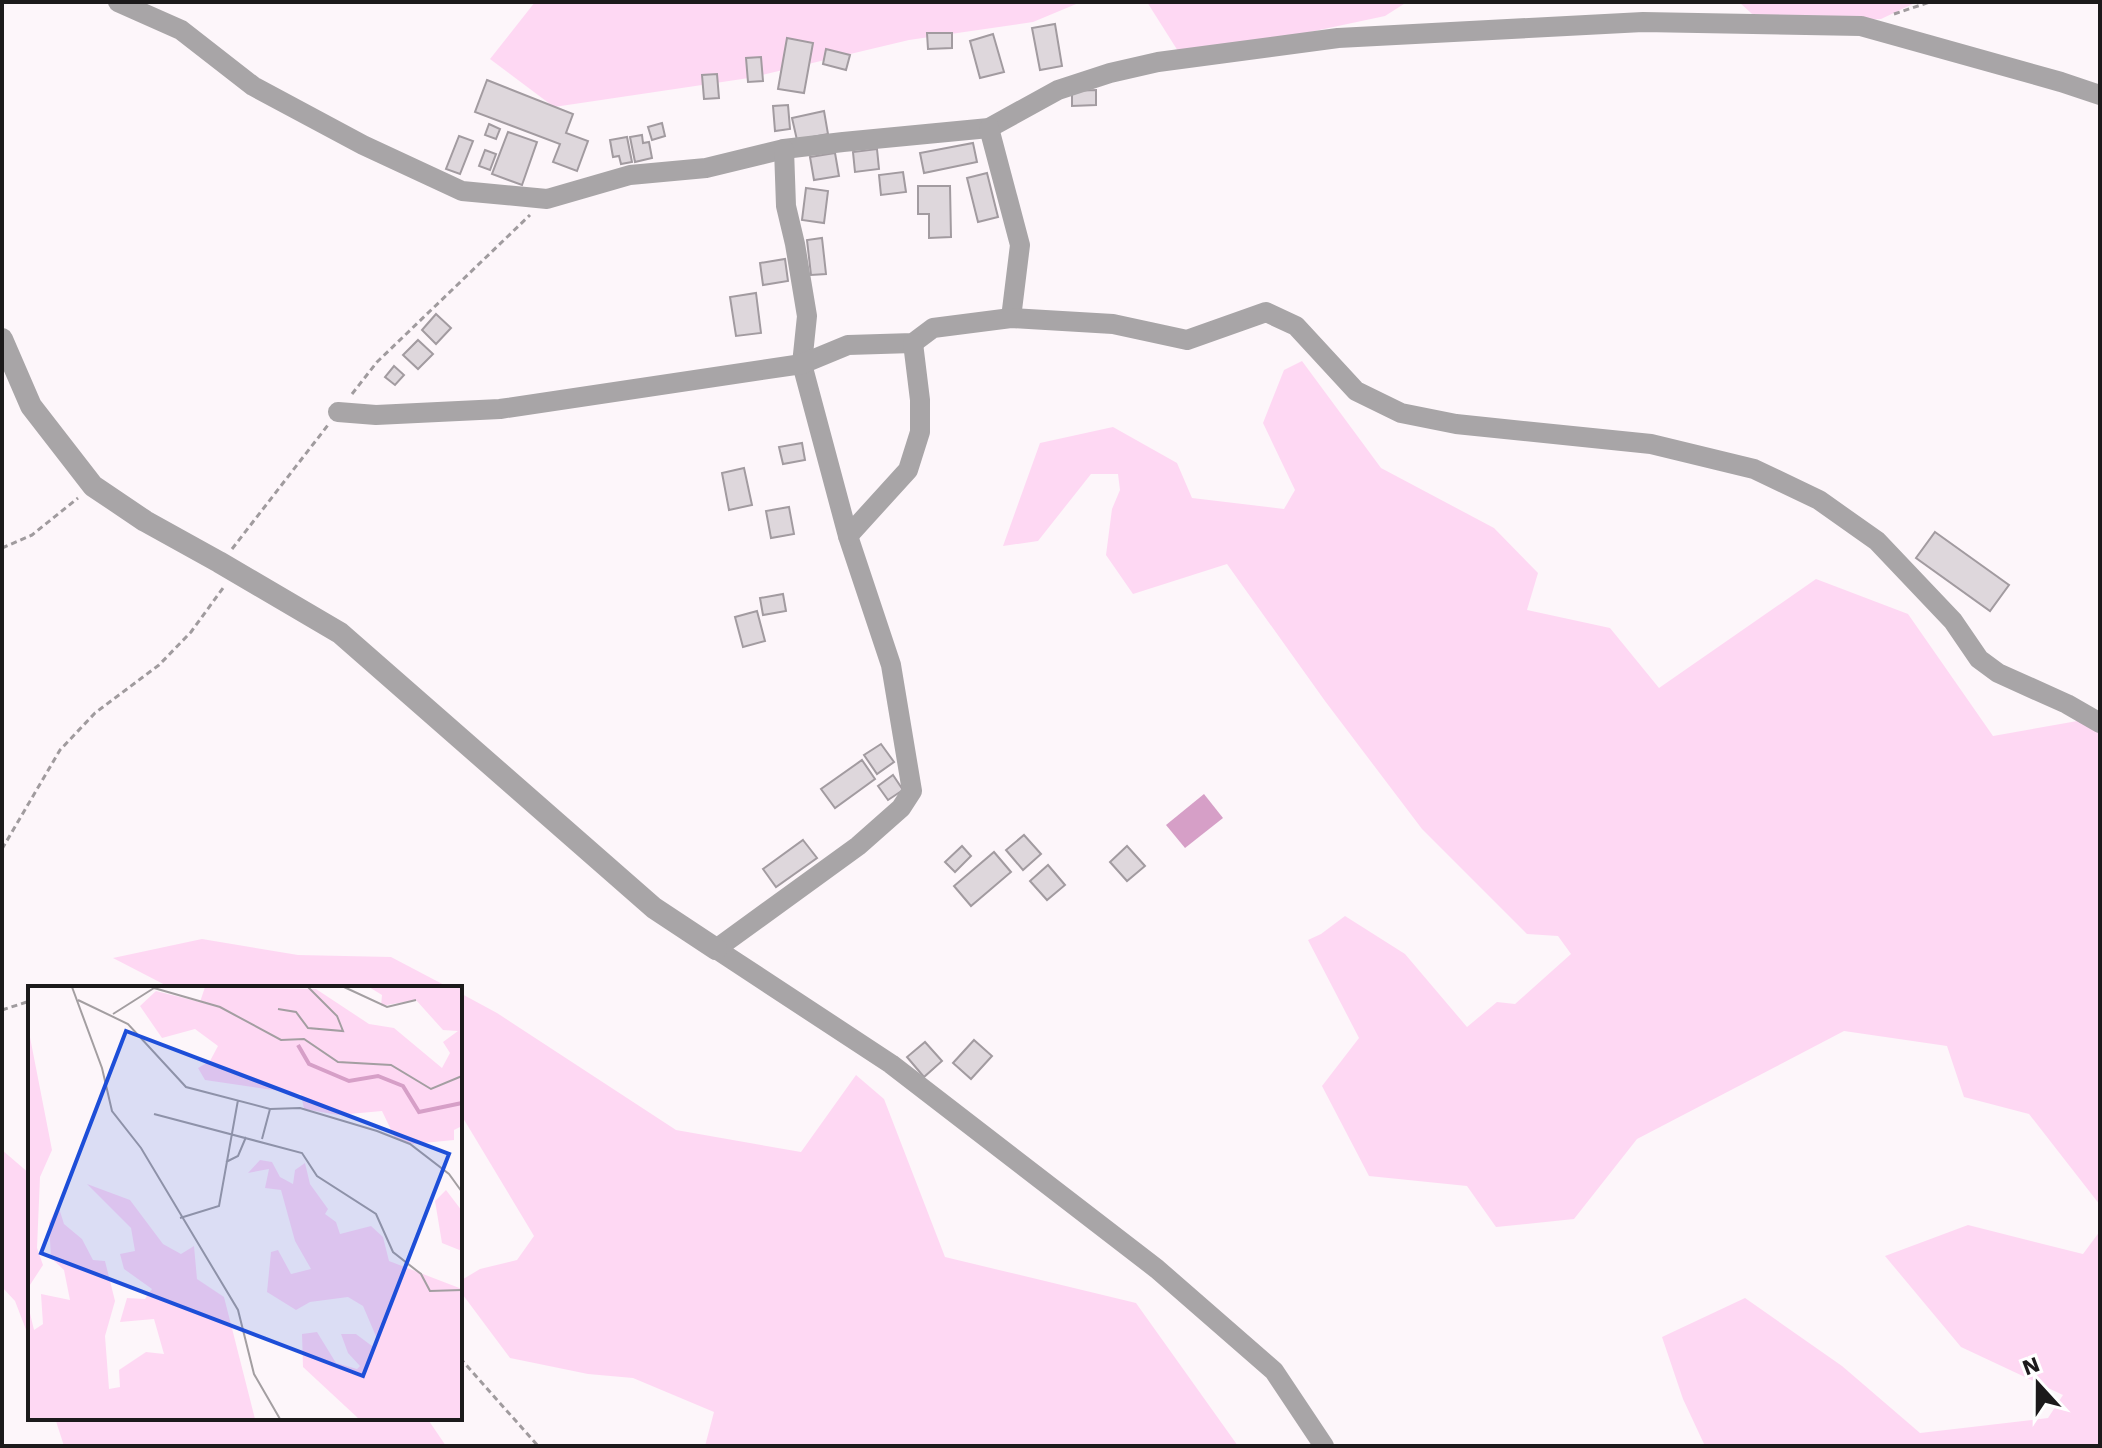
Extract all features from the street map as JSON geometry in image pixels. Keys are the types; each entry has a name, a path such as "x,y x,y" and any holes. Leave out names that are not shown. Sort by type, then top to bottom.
{"street":[{"path":"118,2 181,30 253,86 363,145 462,191 547,199 630,175 706,168 784,149 989,128 1058,90 1110,73 1158,62 1338,38 1643,22 1861,26 2100,95"},
{"path":"989,128 1020,245 1011,318"},
{"path":"716,949 858,846 901,808 912,791 891,665 848,536 802,364 807,316 786,206 784,149"},
{"path":"338,412 376,415 500,409 802,364 848,345 913,343 933,328 1011,318 1113,324 1187,340 1266,312 1296,326 1356,391 1401,413 1456,424 1651,444 1754,469 1819,500 1877,541 1953,621 1979,659 1998,673 2067,704 2100,723"},
{"path":"2,339 31,406 93,486 145,521 340,633 654,908 891,1064 1157,1269 1274,1371 1324,1446"},
{"path":"848,536 908,470 920,432 920,400 913,343"}],"path":[{"path":"1893,15 1930,2"},
{"path":"2,849 60,750 95,713 159,665 191,632 227,567 235,546 377,362 547,199"},
{"path":"2,548 32,535 93,486"},
{"path":"2,1010 28,1002"},
{"path":"462,1360 538,1446"}],"shaded area":[{"path":"535,2 1081,2 1033,22 909,40 749,78 554,107 490,59"},
{"path":"1147,2 1407,2 1385,16 1183,59"},
{"path":"1739,2 1917,2 1881,19 1763,24"},
{"path":"1302,361 1381,468 1494,528 1538,573 1527,610 1610,628 1659,688 1816,579 1908,614 1993,736 2100,717 2100,1205 2029,1114 1964,1097 1947,1046 1844,1031 1637,1139 1574,1219 1496,1227 1467,1186 1369,1176 1322,1086 1359,1038 1308,940 1345,916 1405,954 1467,1027 1497,1002 1515,1004 1571,954 1558,936 1527,934 1422,829 1227,564 1133,594 1106,555 1112,509 1120,490 1118,474 1091,474 1038,541 1003,546 1040,443 1113,427 1177,463 1192,498 1284,509 1295,490 1263,423 1284,370"},
{"path":"1204,794 1223,818 1185,848 1166,825"},
{"path":"202,939 298,955 391,957 446,986 167,986 113,958"},
{"path":"462,994 497,1013 676,1130 801,1152 856,1075 884,1099 945,1257 1136,1303 1238,1446 705,1446 714,1412 633,1378 588,1374 510,1358 462,1294 462,1280 480,1269 517,1260 534,1236 462,1116"},
{"path":"2,1150 28,1172 28,1335 15,1301 2,1287"},
{"path":"1968,1225 2083,1254 2100,1231 2100,1446 1705,1446 1683,1399 1662,1337 1745,1298 1842,1366 1920,1433 2048,1418 2063,1395 1961,1347 1885,1256"},
{"path":"56,1420 428,1420 446,1446 64,1446"}],"building":[{"path":"1055,24 1062,66 1040,70 1032,28"},
{"path":"927,33 952,33 952,48 928,49"},
{"path":"993,34 1004,72 980,78 970,41"},
{"path":"787,38 813,43 804,93 778,89"},
{"path":"826,49 850,55 846,70 823,64"},
{"path":"761,57 763,81 748,82 746,58"},
{"path":"717,74 719,98 704,99 702,75"},
{"path":"487,80 573,114 566,133 588,141 577,171 553,162 560,144 475,112"},
{"path":"1096,90 1096,105 1072,106 1072,91"},
{"path":"788,105 790,129 775,131 773,106"},
{"path":"824,111 828,134 797,140 792,118"},
{"path":"662,123 665,136 652,140 648,127"},
{"path":"489,124 500,129 496,139 485,135"},
{"path":"508,132 537,142 522,185 492,174"},
{"path":"642,135 643,143 649,142 652,158 635,162 630,137"},
{"path":"459,136 473,141 460,174 446,169"},
{"path":"627,137 632,162 621,164 619,156 613,157 610,140"},
{"path":"973,143 977,162 924,173 920,153"},
{"path":"877,149 879,169 855,172 853,152"},
{"path":"485,150 496,154 490,170 479,166"},
{"path":"835,153 839,176 814,180 810,157"},
{"path":"903,172 906,192 881,195 879,175"},
{"path":"987,173 998,217 978,222 967,178"},
{"path":"918,186 950,186 951,237 929,238 929,214 918,214"},
{"path":"806,188 828,191 824,223 802,220"},
{"path":"822,238 826,274 811,275 807,240"},
{"path":"785,259 788,281 763,285 760,263"},
{"path":"756,293 761,333 736,336 730,297"},
{"path":"436,314 451,328 436,344 422,330"},
{"path":"418,340 433,354 418,369 403,355"},
{"path":"394,366 404,375 395,385 385,377"},
{"path":"802,443 805,460 783,464 779,447"},
{"path":"744,468 752,505 729,510 722,473"},
{"path":"789,507 794,534 771,538 766,511"},
{"path":"1935,532 2009,585 1990,611 1916,558"},
{"path":"783,594 786,611 763,615 760,598"},
{"path":"757,611 765,641 743,647 735,617"},
{"path":"881,744 894,762 877,774 864,755"},
{"path":"862,760 875,779 835,808 821,789"},
{"path":"893,775 903,790 888,800 878,786"},
{"path":"1024,835 1041,854 1023,870 1006,850"},
{"path":"803,840 817,858 776,887 763,869"},
{"path":"962,846 971,856 955,872 945,862"},
{"path":"1127,846 1145,866 1127,881 1110,862"},
{"path":"994,852 1011,872 971,906 954,886"},
{"path":"1048,865 1065,885 1047,900 1030,881"},
{"path":"974,1040 992,1056 971,1079 953,1063"},
{"path":"925,1042 942,1061 924,1077 907,1057"}]}
